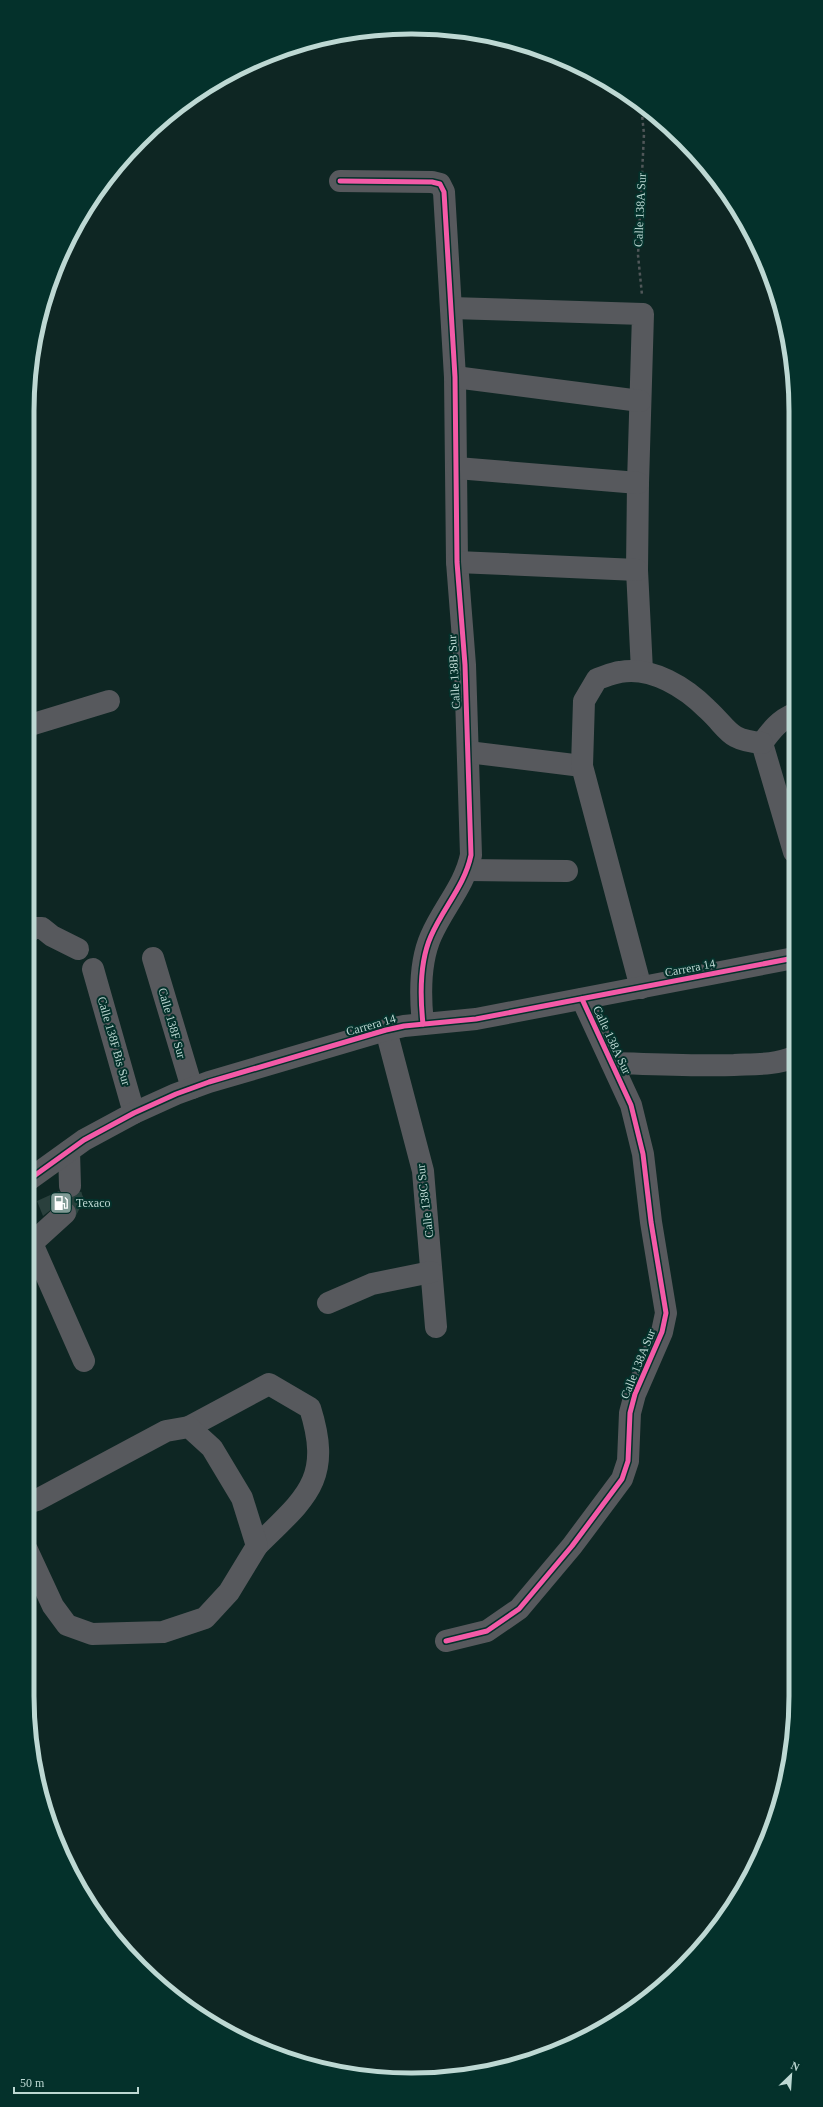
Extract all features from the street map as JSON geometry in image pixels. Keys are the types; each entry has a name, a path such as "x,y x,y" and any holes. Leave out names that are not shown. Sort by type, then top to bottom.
{"street":[{"name":"Calle 138B Sur","path":"340,181 432,182 440,184 444,192 455,377 457,562 468,752 471,855 468,870 430,937 423,967 420,1001 423,1024"},
{"path":"451,308 644,314 640,401 637,570 642,671"},
{"path":"455,377 640,401"},
{"path":"457,468 638,483"},
{"path":"457,562 637,570"},
{"path":"641,988 582,766 584,701 597,679 620,672 642,671 680,687 708,709 727,731 743,741 762,743"},
{"path":"34,724 109,701"},
{"path":"762,743 772,729 784,718 789,716"},
{"path":"762,743 789,835"},
{"path":"468,752 582,766"},
{"path":"468,870 567,871"},
{"path":"34,928 42,928 52,936 78,949"},
{"name":"Calle 138F Sur","path":"153,958 192,1088"},
{"name":"Carrera 14","path":"34,1176 84,1140 134,1113 192,1088 386,1030 423,1024 476,1019 789,959"},
{"name":"Calle 138F Bis Sur","path":"94,969 134,1113"},
{"name":"Calle 138A Sur","path":"446,1641 487,1631 519,1609 572,1546 622,1479 628,1461 630,1413 633,1400 662,1332 666,1313 651,1222 643,1154 631,1105 582,999"},
{"name":"Calle 138C Sur","path":"386,1030 423,1171 436,1327"},
{"path":"612,1062 711,1065 782,1062 789,1059"},
{"path":"69,1151 70,1186"},
{"path":"34,1234 65,1213"},
{"path":"34,1248 84,1361"},
{"path":"328,1303 372,1284 431,1272"},
{"path":"34,1501 166,1431 189,1427 269,1384 310,1408 316,1429 318,1456 315,1478 301,1503 257,1546 229,1592 205,1618 163,1632 92,1634 67,1625 53,1606 34,1565"},
{"path":"189,1427 212,1448 242,1498 257,1546"}],"building":[{"path":"59,1191 64,1197 70,1198 76,1197 81,1192 86,1204 76,1209 69,1201 62,1201 43,1216 37,1201"}],"tunnel":[{"path":"65,1213 71,1201 70,1186"}],"cycle path":[{"path":"340,181 432,182 440,184 444,192 455,377 457,562 465,665 471,855 464,876 436,926 427,946 421,980 423,1024"},
{"path":"34,1176 84,1140 134,1113 176,1094 209,1082 386,1030 404,1026 476,1019 789,959"},
{"path":"446,1641 487,1631 519,1609 572,1546 622,1479 628,1461 630,1413 635,1394 662,1332 666,1313 651,1222 643,1154 631,1105 582,999"}],"place":[{"name":"Texaco","path":"61,1203"}]}
